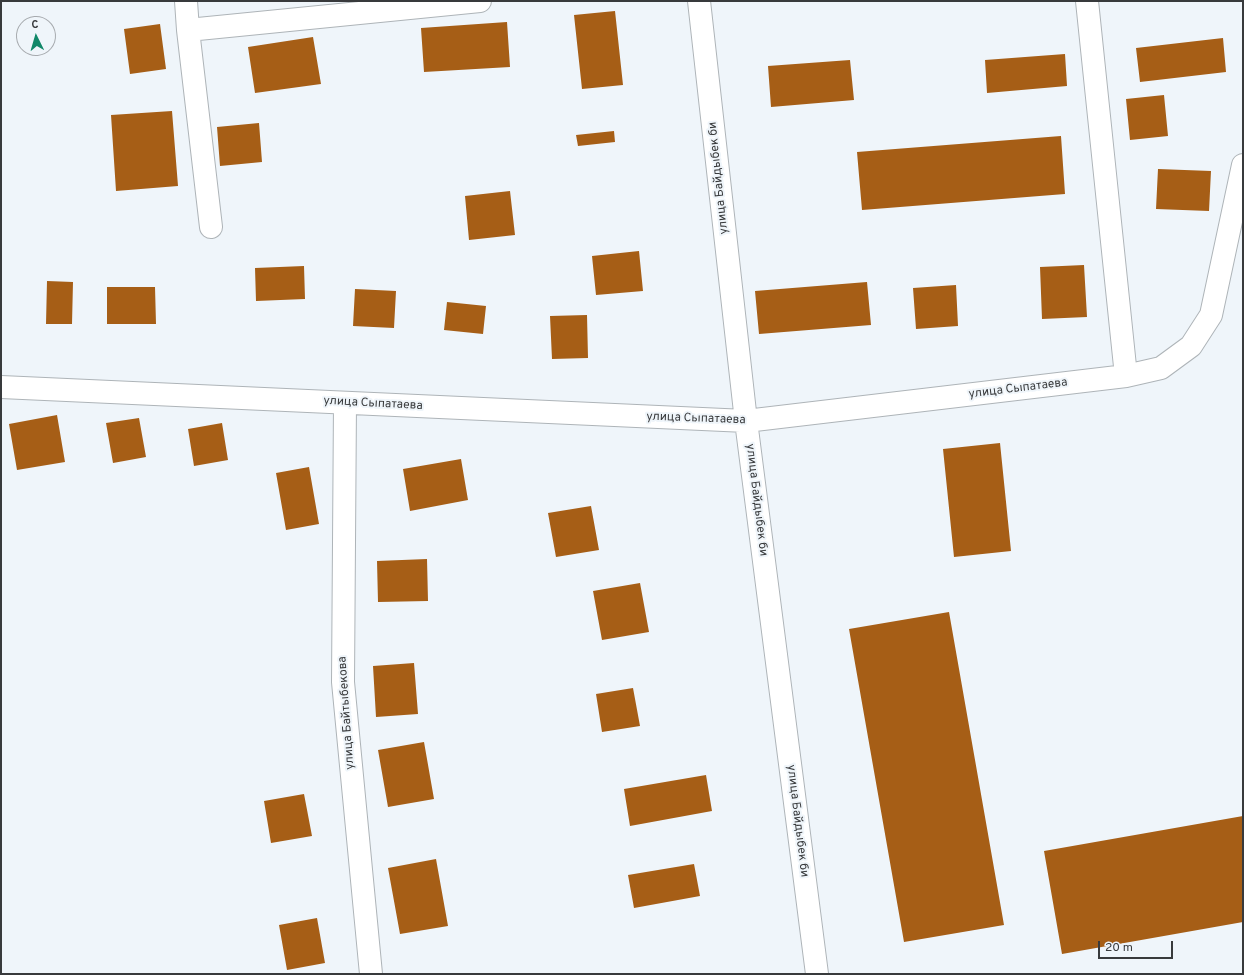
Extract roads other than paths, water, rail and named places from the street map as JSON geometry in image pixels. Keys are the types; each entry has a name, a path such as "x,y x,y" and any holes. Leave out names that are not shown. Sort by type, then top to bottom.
{"street":[{"path":"186,1 188,30 211,227"},
{"path":"188,30 480,1"},
{"name":"улица Байдыбек би","path":"700,1 746,421 817,974"},
{"path":"1087,1 1126,376"},
{"name":"улица Сыпатаева","path":"1,387 746,421 1126,376 1161,368 1192,346 1211,315 1243,165"},
{"name":"улица Байтыбекова","path":"345,403 343,682 371,974"}]}
